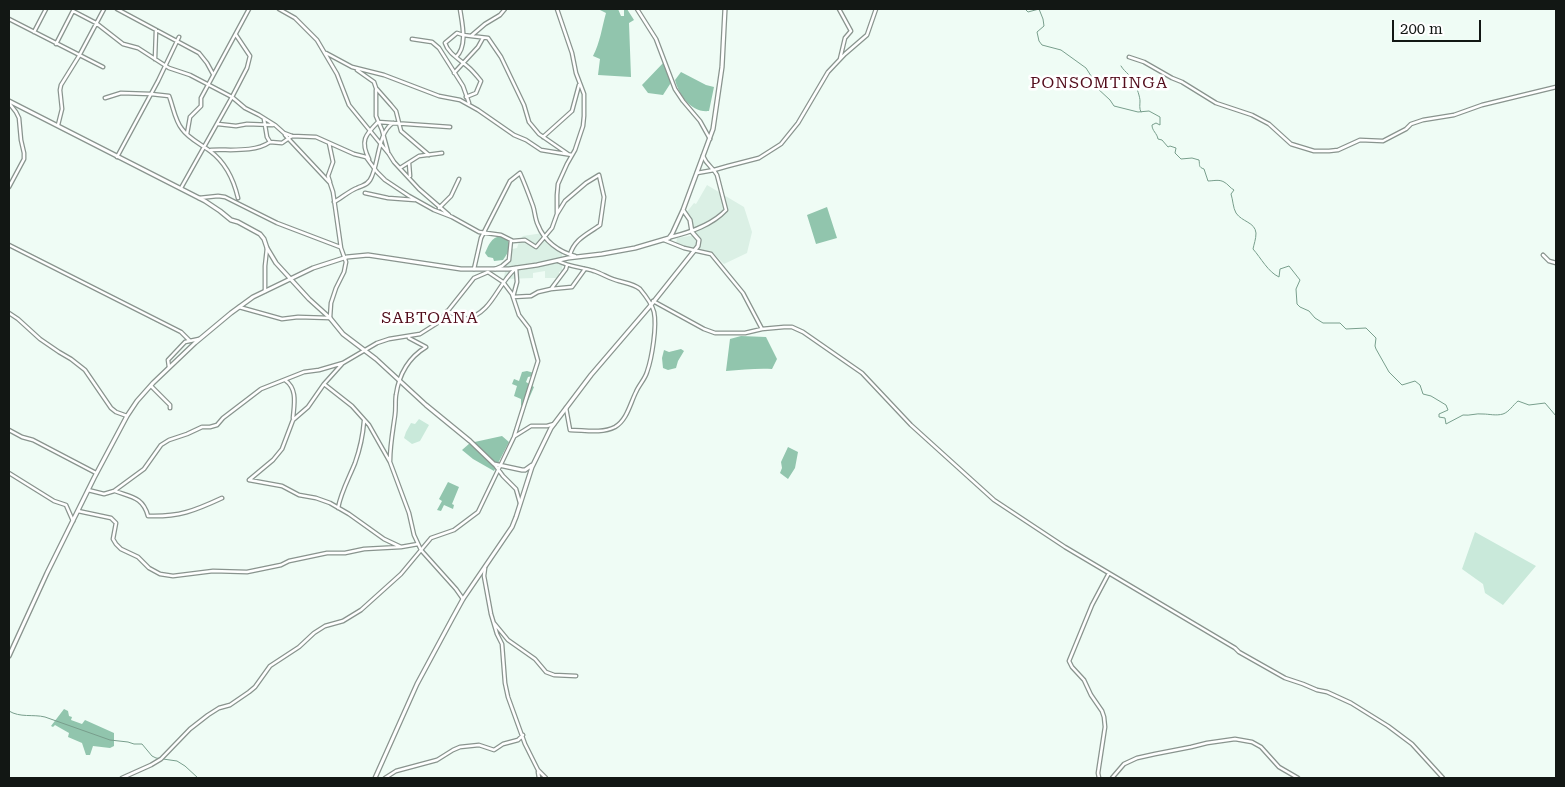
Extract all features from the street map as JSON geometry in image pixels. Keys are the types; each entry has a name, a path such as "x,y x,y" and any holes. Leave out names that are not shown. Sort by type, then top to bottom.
{"street":[{"path":"34,32 45,10 40,9"},
{"path":"58,126 62,106 61,88 104,9"},
{"path":"117,9 199,53 207,62 214,75"},
{"path":"187,134 190,117 201,106 208,84 249,9"},
{"path":"279,9 295,18 317,40 337,74 348,103 399,168 439,208 479,232 501,235 511,240 525,240 536,247 552,228 557,214 570,196 599,176 604,197 600,225 587,232 574,243 570,255"},
{"path":"456,57 461,51 463,36 460,9"},
{"path":"471,36 505,9"},
{"path":"557,9 571,48 574,66 584,94 583,123 576,150 558,184 557,214"},
{"path":"637,9 656,39 675,89 683,102 700,121 710,139"},
{"path":"669,238 683,210 710,139 722,67 725,9"},
{"path":"839,9 851,31 845,38 840,59"},
{"path":"696,173 762,157 781,144 795,127 828,72 867,35 876,9"},
{"path":"56,44 74,10 96,23 116,40 138,48 169,68 208,84 275,125 330,183"},
{"path":"9,19 103,67"},
{"path":"156,30 156,59"},
{"path":"466,97 476,93 481,81 456,57 445,43 457,33 463,36 488,38 501,57 533,128 572,156"},
{"path":"180,190 218,124 250,60 249,52 236,35"},
{"path":"117,157 179,37"},
{"path":"412,38 432,42 441,51 463,86 470,105"},
{"path":"454,73 478,47 483,38"},
{"path":"325,52 374,82"},
{"path":"1129,57 1144,62 1182,82 1216,103 1269,124 1291,144 1314,151 1329,152 1338,150 1360,140 1383,141 1412,124 1423,120 1454,115 1482,104 1556,87"},
{"path":"352,67 393,78 432,94 460,100 541,150 572,156"},
{"path":"374,73 376,114 389,154"},
{"path":"544,137 572,111 580,82"},
{"path":"376,88 396,111 402,131 430,154"},
{"path":"105,98 121,93 169,96 179,125 187,134 217,156 231,177 238,198"},
{"path":"9,102 198,198 220,211 230,220 238,222 260,234 264,238 267,248 276,263 308,299 330,318 343,334 380,362 499,468 516,489 520,504"},
{"path":"9,102 18,115 24,153 24,159 9,187"},
{"path":"263,118 270,142"},
{"path":"450,127 378,122 364,138 364,148 374,168 386,180 416,200 440,213 452,217"},
{"path":"334,202 356,188 366,185 371,178 383,135 394,123"},
{"path":"218,124 236,126 247,124 275,125"},
{"path":"284,133 292,136 314,136 354,154 364,156 371,163"},
{"path":"209,150 250,149 264,146 270,142 280,143 292,136"},
{"path":"329,143 333,162 328,176 341,248 346,262 344,272 331,303 330,318"},
{"path":"399,168 419,156 442,153"},
{"path":"9,656 96,473 127,416 137,401 169,368 201,338 239,307 290,278 344,258 363,255 434,266 474,269 516,268 636,248 692,232 726,210 722,189 714,170 706,164 703,156"},
{"path":"409,163 410,178"},
{"path":"474,269 479,241 510,181 520,173 534,207 538,226 545,238 555,247 577,257"},
{"path":"439,208 451,196 459,179"},
{"path":"365,193 388,198 416,200"},
{"path":"198,198 225,197 277,223 341,248"},
{"path":"374,778 417,684 463,599 512,526 534,463 554,424 613,348 695,250 699,241 692,232 690,220 683,210"},
{"path":"88,490 104,494 114,491 144,469 161,445 202,427 217,425 255,392 304,372 343,363 365,350 390,339 420,334 439,322 469,282 478,275 502,266 510,260 511,240"},
{"path":"664,240 711,254 748,301 762,330"},
{"path":"9,245 181,332 190,341"},
{"path":"265,291 264,266 267,248"},
{"path":"1543,256 1549,261 1556,263"},
{"path":"556,260 636,286 652,303 715,333 745,333 792,327 807,335 862,374 911,425 994,500 1065,548 1268,669 1285,678 1351,703 1388,726 1412,744 1443,778"},
{"path":"551,289 567,265"},
{"path":"447,311 466,319 479,315 516,268"},
{"path":"513,297 517,282 516,268"},
{"path":"513,297 529,296 551,289 572,287 585,269"},
{"path":"122,778 161,759 197,723 219,708 230,705 249,692 255,687 270,666 289,654 314,633 325,626 344,621 362,610 386,589 432,538 454,530 475,515 514,437 538,361 529,328 519,315 513,297 505,283 488,272"},
{"path":"566,408 570,430 586,432 603,431 614,427 622,421 647,373 652,354 655,320 652,303"},
{"path":"239,307 282,319 305,317 330,318"},
{"path":"9,313 40,339 77,363 85,370 111,408 127,416"},
{"path":"390,462 391,436 399,380 411,358 426,347 408,337"},
{"path":"169,368 168,360 185,342 201,338"},
{"path":"293,420 308,407 324,384 343,363"},
{"path":"285,380 292,386 295,395 293,420 282,450 250,480 282,486 299,495 316,498 349,514 384,539 401,547"},
{"path":"324,384 352,406 356,413 364,419 390,462 421,550 463,599"},
{"path":"151,386 170,405 170,408"},
{"path":"338,508 340,498 355,463 362,437 364,419"},
{"path":"514,437 531,426 554,424"},
{"path":"9,430 33,440 96,473"},
{"path":"499,468 522,470 534,463"},
{"path":"9,473 54,501 66,505 73,521"},
{"path":"114,491 140,500 148,516 187,513 222,498"},
{"path":"78,511 111,518 116,523 113,539 116,544 138,557 149,568 160,574 173,576 213,571 247,572 327,553 345,553 364,549 418,544"},
{"path":"485,568 485,582 493,622 502,644 504,683 508,697 525,744 538,770 546,778"},
{"path":"1099,778 1098,773 1105,727 1104,717 1084,680 1072,667 1069,660 1092,605 1109,573"},
{"path":"493,622 508,640 535,659 546,672 554,675 576,676"},
{"path":"9,650 16,640"},
{"path":"385,778 396,771 437,760 460,747 479,745 496,749 503,744 518,740 522,735"},
{"path":"1112,778 1124,764 1137,758 1207,742 1235,738 1252,742 1261,747 1279,767 1298,778"},
{"path":"538,770 539,778"}],"shaded area":[{"path":"707,185 744,207 752,232 747,253 724,264 713,253 676,244 677,238 696,235 692,222 686,213 694,203 696,204"},
{"path":"543,233 556,248 562,250 562,271 559,272 559,278 545,278 545,271 533,273 533,278 507,279 504,277 507,262 511,260 512,249 517,248 520,239 523,236"},
{"path":"419,419 429,425 420,441 412,444 404,438 411,423 415,424"},
{"path":"1475,532 1536,566 1503,605 1485,593 1483,584 1462,569"}],"green space":[{"path":"598,9 618,9 621,16 624,16 624,10 627,9 634,20 629,23 631,77 598,75 600,59 593,56 606,13"},
{"path":"665,61 672,81 663,95 648,93 642,85"},
{"path":"681,72 714,87 709,111 703,111 691,106 683,97 675,80"},
{"path":"827,207 837,238 816,244 807,215"},
{"path":"501,236 508,241 509,250 503,260 494,261 493,258 488,257 485,253 489,244"},
{"path":"741,336 766,337 777,359 772,369 726,371 730,339"},
{"path":"681,349 684,351 676,368 668,370 663,368 662,358 664,350 669,352"},
{"path":"522,372 534,373 533,376 528,377 526,382 534,387 527,403 521,406 521,399 514,396 517,386 512,384 514,379 519,381"},
{"path":"502,436 509,442 494,471 462,450 470,443"},
{"path":"788,447 798,452 795,468 788,479 780,473 782,468 781,462"},
{"path":"448,482 459,487 452,504 454,505 453,509 444,505 441,511 437,510 442,501 439,499"},
{"path":"64,709 72,717 71,720 82,724 85,720 114,733 114,746 110,748 93,746 90,755 86,755 82,743 68,737 69,733 55,725 51,726"}],"waterway":[{"path":"1025,9 1028,12 1039,9 1044,26 1037,32 1042,45 1061,50 1086,68 1096,87 1114,106 1138,112 1149,111 1160,117 1160,125 1156,123 1152,125 1158,139 1162,140 1168,147 1176,148 1175,153 1181,159 1192,158 1199,160 1208,181 1222,181 1234,190 1231,194 1236,213 1255,229 1256,235 1253,249 1275,275 1279,277 1280,269 1289,266 1300,280 1296,289 1297,304 1300,307 1309,311 1323,323 1340,323 1346,329 1366,328 1376,338 1376,349 1389,372 1402,385 1415,381 1420,385 1423,394 1431,396 1446,405 1448,410 1439,414 1439,417 1445,418 1446,424 1463,415 1503,414 1518,401 1529,405 1545,403 1556,416"},
{"path":"1121,66 1134,82 1140,97 1141,112"},
{"path":"9,711 22,715 45,717 110,740 142,744 152,756 177,761 198,778"}],"district":[{"name":"PONSOMTINGA","path":"1099,83"},
{"name":"SABTOANA","path":"430,318"}]}
